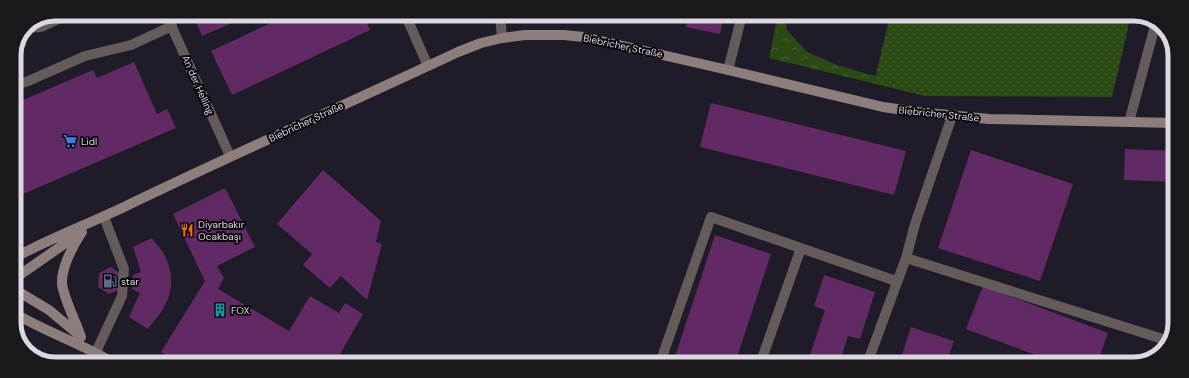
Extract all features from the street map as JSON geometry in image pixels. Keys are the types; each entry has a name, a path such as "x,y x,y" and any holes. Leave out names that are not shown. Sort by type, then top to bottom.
{"street":[{"path":"37,26 52,21"},
{"name":"An der Helling","path":"170,21 230,156"},
{"path":"408,21 428,66"},
{"path":"501,21 502,38"},
{"path":"728,70 740,21"},
{"path":"21,83 85,56 131,44 172,26"},
{"path":"1129,122 1154,28"},
{"name":"Biebricher Straße","path":"21,254 104,217 230,156 458,52 502,38 524,35 546,34 584,37 883,107 989,119 1168,123"},
{"path":"869,357 896,281 906,258 915,224 952,116"},
{"path":"96,352 122,296 124,269 104,217"},
{"name":"Biebricher Straße","path":"21,274 104,217"},
{"path":"662,357 711,218 896,281"},
{"path":"81,337 62,283 68,258 82,232"},
{"path":"762,357 801,248"},
{"path":"906,258 1163,339"},
{"path":"21,293 49,310 66,323 96,352"},
{"path":"21,316 104,357"}],"green space":[{"path":"777,21 785,21 787,30 807,52 837,65 918,86 925,96 769,58"},
{"path":"889,21 1130,21 1112,97 926,96 874,83"}],"building":[{"path":"196,21 237,21 202,36"},
{"path":"275,21 366,21 370,30 232,95 211,51"},
{"path":"688,21 723,21 720,34 686,27"},
{"path":"134,62 157,114 167,109 176,128 21,195 21,101 93,70 97,78"},
{"path":"711,103 906,151 894,195 700,147"},
{"path":"1125,149 1168,151 1168,182 1124,180"},
{"path":"971,150 1073,184 1040,281 938,248"},
{"path":"323,170 381,221 376,242 382,244 367,300 341,276 330,288 303,265 312,254 277,224"},
{"path":"225,188 255,247 217,266 224,278 218,289 289,331 310,296 339,313 345,303 363,314 338,357 169,357 161,352 205,281 173,214"},
{"path":"715,235 771,254 737,357 675,357"},
{"path":"152,238 163,252 168,263 171,275 171,287 168,299 162,311 148,329 129,317 140,293 132,289 133,275 141,272 133,247"},
{"path":"111,267 123,275 121,289 109,294 98,287 99,273"},
{"path":"824,275 875,292 860,339 848,336 841,357 809,357 825,310 814,306"},
{"path":"983,286 1108,333 1099,357 1041,357 966,329"},
{"path":"911,327 954,341 948,357 901,357"}],"place":[{"name":"Lidl","path":"70,141"},
{"name":"Diyarbakır Ocakbaşı","path":"187,230"},
{"name":"star","path":"110,281"},
{"name":"FOX","path":"220,310"}]}
